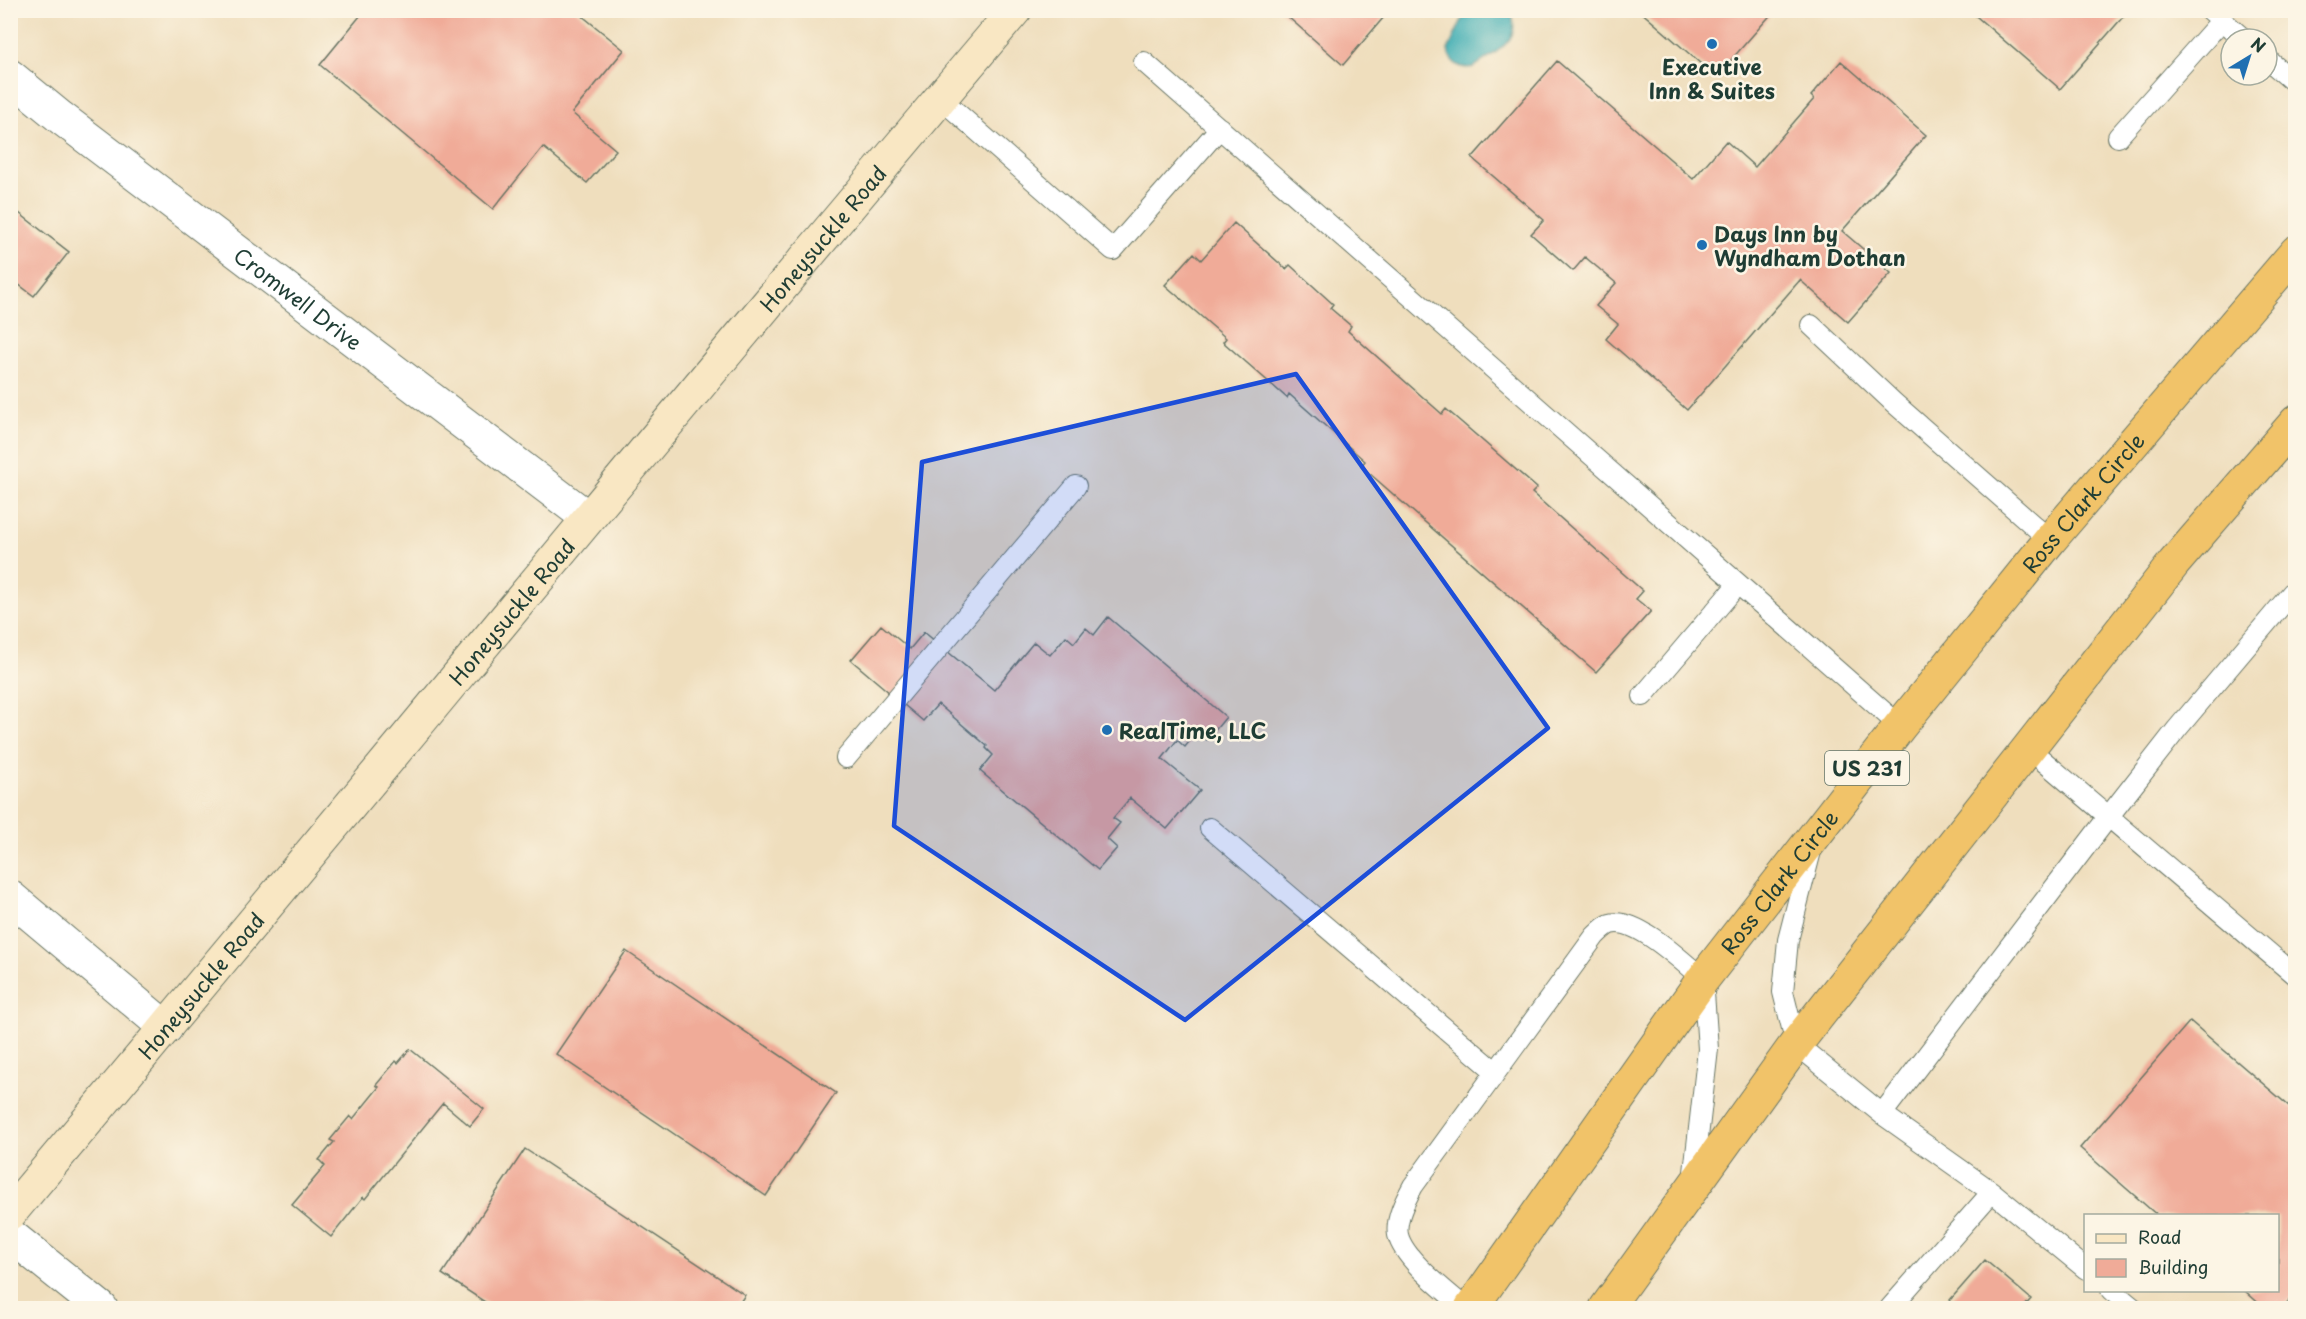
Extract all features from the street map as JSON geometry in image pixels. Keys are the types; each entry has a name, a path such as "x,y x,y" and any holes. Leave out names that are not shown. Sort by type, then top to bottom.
{"highway":[{"name":"Ross Clark Circle","path":"1471,1308 1703,979 1900,726 2050,540 2295,252"},
{"path":"1606,1308 1796,1044 2174,563 2295,422"}],"main road":[{"name":"Honeysuckle Road","path":"10,1213 462,673 588,518 1015,10"}],"street":[{"name":"Cromwell Drive","path":"10,76 60,117 588,518"},
{"path":"10,897 166,1028"},
{"path":"10,1235 101,1308"}],"lane":[{"path":"2118,137 2216,15 2230,27"},
{"path":"1144,62 1900,726"},
{"path":"2279,70 2295,84"},
{"path":"940,98 1113,250 1220,128"},
{"path":"1811,325 1894,403 2050,540"},
{"path":"846,758 1076,486"},
{"path":"1643,696 1738,584"},
{"path":"1882,1114 2177,729 2295,588"},
{"path":"2028,748 2295,976"},
{"path":"1210,828 1496,1072"},
{"path":"1815,836 1788,940 1783,992 1796,1044 1882,1114 1992,1191 2084,1268"},
{"path":"1465,1308 1423,1270 1404,1248 1398,1233 1403,1205 1413,1186 1595,936 1609,924 1628,923 1660,943 1703,979 1708,1049 1692,1189"},
{"path":"1890,1308 1992,1191"},
{"path":"2113,1292 2133,1308"}],"highlighted area":[{"path":"1296,374 1548,728 1185,1020 894,826 922,462"}],"water":[{"path":"1466,11 1510,11 1513,21 1513,30 1505,45 1474,67 1469,68 1454,62 1448,50"}],"building":[{"path":"365,10 575,10 624,50 572,113 616,150 587,183 543,147 493,209 320,65"},
{"path":"1280,10 1390,10 1343,65"},
{"name":"Executive Inn & Suites","path":"1639,10 1775,10 1716,77"},
{"path":"1969,10 2129,10 2060,89"},
{"name":"Days Inn by Wyndham Dothan","path":"1557,61 1693,179 1726,141 1755,167 1814,99 1811,96 1841,61 1926,135 1842,231 1891,273 1848,322 1800,280 1687,410 1606,339 1618,324 1596,306 1616,283 1585,257 1573,271 1531,234 1544,220 1472,158"},
{"path":"10,206 69,252 34,296 10,278"},
{"path":"1234,223 1286,269 1290,265 1333,304 1330,308 1351,326 1348,331 1442,414 1446,409 1537,488 1532,493 1643,591 1636,599 1651,611 1596,672 1361,466 1365,461 1289,394 1287,398 1223,342 1226,338 1165,285 1194,253 1201,260"},
{"path":"1108,617 1226,717 1207,740 1197,732 1185,747 1177,740 1162,759 1200,790 1167,829 1130,798 1113,818 1120,823 1107,839 1117,848 1098,870 980,771 993,755 986,748 987,746 938,704 923,721 851,660 881,625 910,649 924,632 994,690 1034,642 1050,655 1066,636 1074,643 1086,628 1094,635"},
{"path":"626,951 836,1093 766,1196 556,1054"},
{"path":"2190,1021 2296,1112 2296,1293 2282,1308 2264,1308 2246,1292 2279,1292 2279,1214 2156,1214 2080,1148"},
{"path":"410,1049 484,1109 470,1126 443,1103 331,1237 292,1205 325,1166 319,1160 334,1142 330,1140 350,1116 353,1119 379,1087 376,1085 396,1061 398,1063"},
{"path":"525,1149 745,1295 736,1308 494,1308 442,1274"},
{"path":"1985,1260 2031,1299 2023,1308 1943,1308"}],"place":[{"name":"Executive Inn & Suites","path":"1712,44"},
{"name":"Days Inn by Wyndham Dothan","path":"1702,245"},
{"name":"RealTime, LLC","path":"1107,730"}]}
